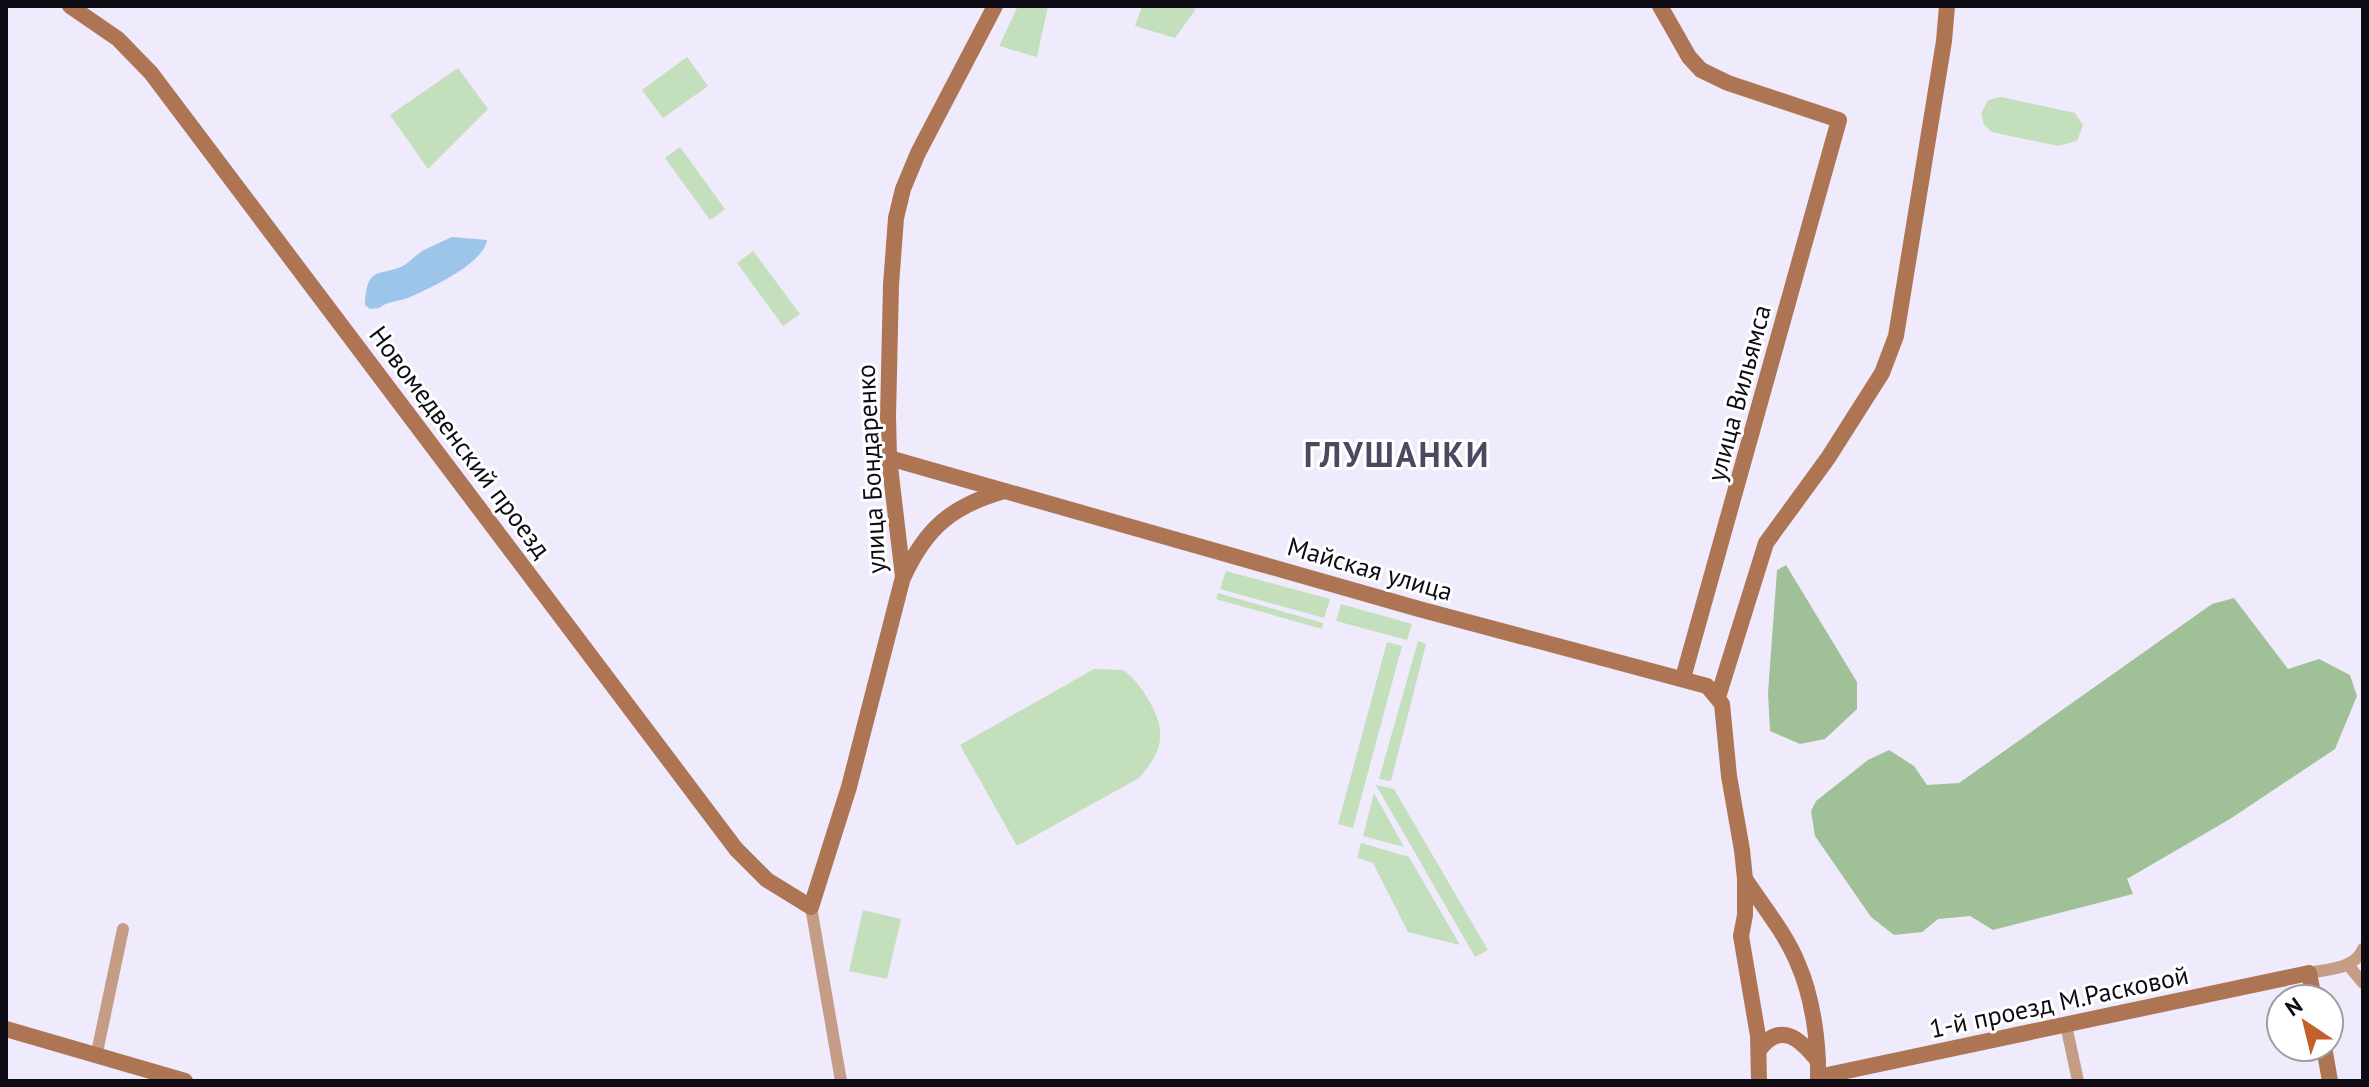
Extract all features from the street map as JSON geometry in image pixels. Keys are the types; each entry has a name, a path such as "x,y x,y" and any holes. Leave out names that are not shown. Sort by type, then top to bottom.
{"street":[{"name":"Новомедвенский проезд","path":"70,6 118,39 151,73 736,849 767,880 811,907"},
{"name":"улица Бондаренко","path":"841,1081 811,907 849,787 903,577 889,458 891,285 896,218 903,189 918,153 995,6"},
{"name":"улица Вильямса","path":"1660,6 1681,46 1701,70 1728,83 1839,120 1683,678"},
{"path":"1759,1081 1759,1050 1741,936 1745,915 1745,879 1729,776 1722,704 1718,697 1766,543 1828,458 1882,373 1895,339 1947,6"},
{"name":"Майская улица","path":"889,458 1419,609 1683,678 1707,686 1718,697"},
{"path":"903,577 917,548 940,523 969,504 1006,491"},
{"path":"1745,879 1774,921 1800,969 1810,1004 1819,1075"},
{"path":"1745,915 1765,916 1774,921"},
{"path":"96,1057 123,929"},
{"path":"2311,983 2309,973 2348,965 2357,960 2363,949"},
{"path":"2348,965 2363,983"},
{"name":"1-й проезд М.Расковой","path":"1819,1075 2309,973"},
{"path":"2066,1025 2078,1081"},
{"path":"6,1029 185,1081"},
{"path":"1759,1050 1773,1037 1785,1034 1798,1038 1819,1075"}],"green space":[{"path":"1018,6 1048,6 1037,57 999,46"},
{"path":"1142,6 1196,9 1175,38 1135,26"},
{"path":"687,57 708,86 663,118 642,90"},
{"path":"458,68 488,109 428,169 390,115"},
{"path":"2001,97 2075,113 2083,125 2077,141 2058,146 1992,132 1984,125 1981,114 1988,100"},
{"path":"680,147 725,209 710,220 665,158"},
{"path":"753,251 800,314 783,326 737,263"},
{"path":"1786,565 1857,682 1857,709 1825,739 1800,744 1770,731 1768,693 1777,570"},
{"path":"1226,571 1330,599 1324,618 1220,589"},
{"path":"1218,593 1323,623 1322,629 1216,599"},
{"path":"2234,598 2288,669 2319,659 2350,675 2357,696 2335,749 2230,819 2127,879 2133,894 1993,930 1970,916 1938,919 1922,932 1894,935 1871,917 1815,836 1811,811 1816,801 1868,760 1889,750 1914,766 1927,785 1959,783 2212,604"},
{"path":"1341,604 1412,624 1407,640 1336,621"},
{"path":"1418,641 1426,644 1391,781 1379,779"},
{"path":"1387,642 1402,646 1353,828 1338,824"},
{"path":"1094,669 1123,670 1137,683 1158,721 1158,749 1139,778 1017,846 960,745"},
{"path":"1376,785 1394,789 1488,950 1475,957"},
{"path":"1374,793 1404,847 1363,836"},
{"path":"1361,843 1409,857 1460,945 1408,932 1373,863 1357,858"},
{"path":"863,910 901,919 887,979 849,971"}],"water":[{"path":"452,237 487,240 476,258 441,282 379,308 370,309 365,305 366,291 373,277 406,264 422,251"}],"district":[{"name":"ГЛУШАНКИ","path":"1397,455"}]}
